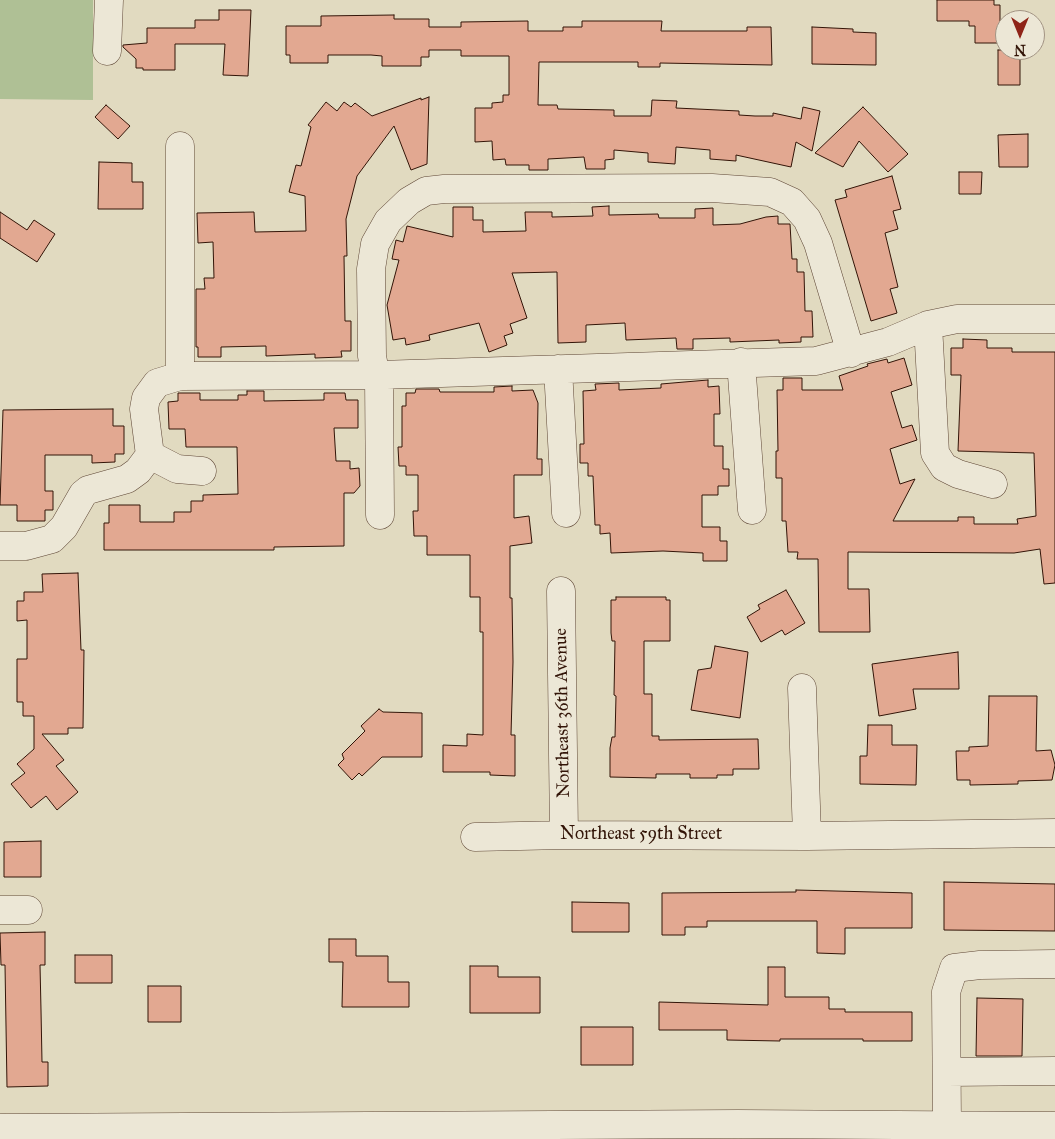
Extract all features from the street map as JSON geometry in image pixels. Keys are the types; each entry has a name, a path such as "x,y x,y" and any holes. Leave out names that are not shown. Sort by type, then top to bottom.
{"street":[{"path":"108,51 109,0"},
{"path":"180,146 180,376"},
{"path":"380,515 379,375 374,368 372,356 370,269 375,244 388,220 409,201 426,191 444,189 712,188 770,192 792,202 807,219 818,242 852,353"},
{"path":"0,546 32,546 52,540 64,527 83,494 106,483 132,476 150,454 144,409 146,398 157,383 180,376 379,375 816,361 852,353 888,342 928,325 957,319 1055,319"},
{"path":"928,325 935,454 944,466 958,474 993,484"},
{"path":"741,362 752,510"},
{"path":"558,368 566,512"},
{"path":"150,454 177,469 202,471"},
{"name":"Northeast 36th Avenue","path":"561,592 564,835"},
{"path":"802,688 807,836"},
{"name":"Northeast 59th Street","path":"475,838 564,835 807,836 1055,833"},
{"path":"0,910 28,910"},
{"path":"947,1125 946,992 954,968 980,964 1055,964"},
{"path":"947,1072 1055,1071"},
{"path":"0,1128 131,1133 738,1124 1055,1126"}],"green space":[{"path":"0,0 93,0 93,100 0,99"}],"building":[{"path":"937,0 994,0 994,5 1000,5 1000,10 995,10 995,43 975,43 975,26 969,26 969,21 937,21"},
{"path":"219,10 251,10 248,76 223,75 225,44 175,44 175,70 143,70 143,68 136,68 136,59 123,47 123,45 147,43 147,28 195,28 195,20 219,20"},
{"path":"394,15 394,19 429,19 429,27 461,27 461,22 528,21 528,31 563,31 563,27 582,27 582,21 662,21 661,31 747,31 747,27 771,27 772,65 660,63 660,67 638,67 638,62 539,62 538,105 557,105 558,109 614,110 614,116 651,116 652,100 677,101 676,108 739,111 739,115 755,116 773,116 773,113 801,119 803,107 820,111 812,151 796,142 791,167 736,155 736,161 710,159 710,150 676,147 675,164 648,162 648,153 614,150 614,159 605,160 605,169 586,169 584,157 548,159 548,170 529,170 529,165 506,165 505,159 493,160 492,141 475,142 475,108 492,108 492,103 503,102 503,95 509,95 509,56 461,56 461,50 429,50 429,57 421,57 421,66 382,66 382,56 328,55 328,63 290,63 290,55 286,55 286,26 321,26 321,16"},
{"path":"812,27 853,29 853,32 876,33 876,65 812,64"},
{"path":"998,60 1020,60 1020,85 998,85"},
{"path":"429,97 427,164 411,170 394,126 357,176 346,219 347,256 344,256 345,321 351,321 351,351 341,351 342,357 315,358 315,354 266,356 266,346 221,347 221,357 198,357 198,347 196,347 196,289 205,289 204,278 214,278 213,242 198,243 197,213 254,212 255,232 306,231 305,196 289,192 296,165 301,166 311,127 308,125 326,102 337,111 344,102 351,107 355,103 372,116 421,98 421,100"},
{"path":"106,105 130,126 118,139 95,117"},
{"path":"863,107 908,154 888,172 859,141 843,167 815,153"},
{"path":"1028,134 1028,167 999,167 998,135"},
{"path":"99,162 132,163 132,182 143,182 143,209 98,209"},
{"path":"959,172 982,172 981,194 959,194"},
{"path":"892,176 901,209 893,211 898,229 885,233 898,287 890,289 897,313 871,321 835,200 847,197 845,190"},
{"path":"609,206 609,215 658,214 659,218 695,218 695,209 713,208 713,225 740,224 778,216 778,224 790,224 792,259 797,259 797,272 804,272 805,311 812,311 813,337 801,337 801,342 779,343 779,340 730,342 730,338 693,339 693,349 677,349 676,338 626,340 625,323 586,325 586,342 558,343 557,272 512,273 527,318 510,324 513,333 504,336 507,345 489,352 479,323 429,335 430,340 406,345 405,338 393,340 387,305 399,260 392,259 396,240 403,242 407,226 453,237 453,207 473,207 473,220 483,220 483,232 526,231 525,212 552,212 552,217 593,216 592,207"},
{"path":"0,212 27,230 34,220 55,234 37,262 0,238"},
{"path":"963,339 987,340 987,348 1012,348 1012,352 1055,352 1055,583 1044,584 1040,549 1014,553 848,552 848,589 869,589 870,632 819,632 818,559 797,559 798,552 788,552 786,521 782,521 782,478 776,478 776,451 778,451 777,390 783,390 783,378 802,378 802,390 843,390 839,376 868,366 867,364 887,359 888,363 904,358 912,385 891,392 902,428 912,425 917,440 890,449 900,484 915,479 893,521 958,521 958,517 974,517 974,524 1018,524 1017,519 1036,516 1034,453 958,451 961,375 951,375 951,348 963,348"},
{"path":"708,380 708,387 719,386 720,414 714,414 714,446 723,446 723,469 729,469 729,486 718,486 718,495 702,495 702,527 720,527 720,541 727,541 727,561 703,561 703,553 663,551 611,553 610,533 600,534 600,525 595,525 593,476 588,476 588,463 580,463 580,444 584,444 583,391 596,390 595,384 619,383 619,390 661,388 661,384"},
{"path":"512,386 512,391 533,390 538,403 537,459 542,459 542,475 514,475 514,518 529,516 532,543 510,546 513,662 511,735 515,735 515,776 490,775 490,772 443,772 443,745 467,746 467,734 483,735 483,632 480,632 480,597 470,597 470,555 427,555 427,536 414,536 413,511 418,511 418,475 406,475 406,466 399,466 398,447 402,447 402,406 406,406 406,393 415,393 416,389 439,389 440,392 494,392 494,387"},
{"path":"247,391 264,391 264,401 324,400 324,393 345,393 346,400 358,400 358,428 334,428 336,461 350,461 350,469 359,468 360,486 354,493 344,493 344,546 274,547 274,550 104,550 104,523 109,523 109,505 140,505 140,522 174,522 174,512 191,512 191,501 203,501 203,495 238,494 237,447 186,447 185,429 169,429 168,402 178,401 178,393 200,393 200,400 238,400 238,395 247,395"},
{"path":"113,409 113,426 124,426 124,454 115,454 115,462 92,463 92,455 45,455 45,491 53,491 53,510 45,510 45,521 17,521 17,505 0,505 3,410"},
{"path":"78,573 81,650 84,650 83,728 68,728 68,734 42,734 64,760 56,766 78,792 57,810 46,796 31,808 11,784 25,773 17,764 34,749 34,716 23,716 23,702 17,702 17,659 27,659 27,620 17,621 17,601 24,601 24,592 43,592 42,574"},
{"path":"786,590 805,623 785,635 782,630 761,642 747,617 760,609 758,605"},
{"path":"616,597 666,597 666,600 670,600 670,641 644,641 644,694 652,694 652,736 659,736 659,740 758,739 759,769 733,769 733,775 717,775 717,778 690,778 690,774 656,774 656,778 610,777 610,748 612,737 615,737 616,696 614,695 615,641 612,641 611,633 611,600 616,600"},
{"path":"715,646 748,652 740,718 691,710 698,670 711,668"},
{"path":"958,652 959,689 913,689 916,709 879,716 872,664"},
{"path":"989,696 1037,696 1036,751 1051,750 1055,765 1052,780 1018,781 1018,784 970,785 970,780 957,780 956,751 969,751 969,747 988,746"},
{"path":"379,709 383,712 422,713 422,757 382,757 362,776 359,773 352,780 338,765 344,759 342,754 365,731 361,726"},
{"path":"868,725 892,725 892,745 917,745 916,785 860,784 860,756 867,756"},
{"path":"41,841 41,877 4,877 4,842"},
{"path":"944,882 1055,884 1055,931 944,930"},
{"path":"796,890 912,893 912,928 845,928 845,954 817,953 817,921 707,921 707,927 685,927 685,935 662,935 662,893 796,892"},
{"path":"572,902 629,903 629,932 572,932"},
{"path":"45,932 45,965 40,965 42,1062 48,1062 48,1086 7,1087 5,965 1,965 0,933"},
{"path":"329,939 356,939 356,956 388,956 388,982 409,982 409,1007 342,1007 343,962 329,962"},
{"path":"75,955 112,955 112,983 75,983"},
{"path":"470,966 498,966 498,977 540,977 540,1013 470,1013"},
{"path":"768,967 785,967 785,997 829,997 829,1009 845,1009 845,1012 912,1012 912,1041 863,1041 863,1039 727,1040 727,1030 659,1030 659,1002 768,1005"},
{"path":"148,986 181,986 181,1022 148,1022"},
{"path":"977,998 1023,999 1022,1056 976,1056"},
{"path":"581,1027 633,1027 633,1065 581,1065"}]}
